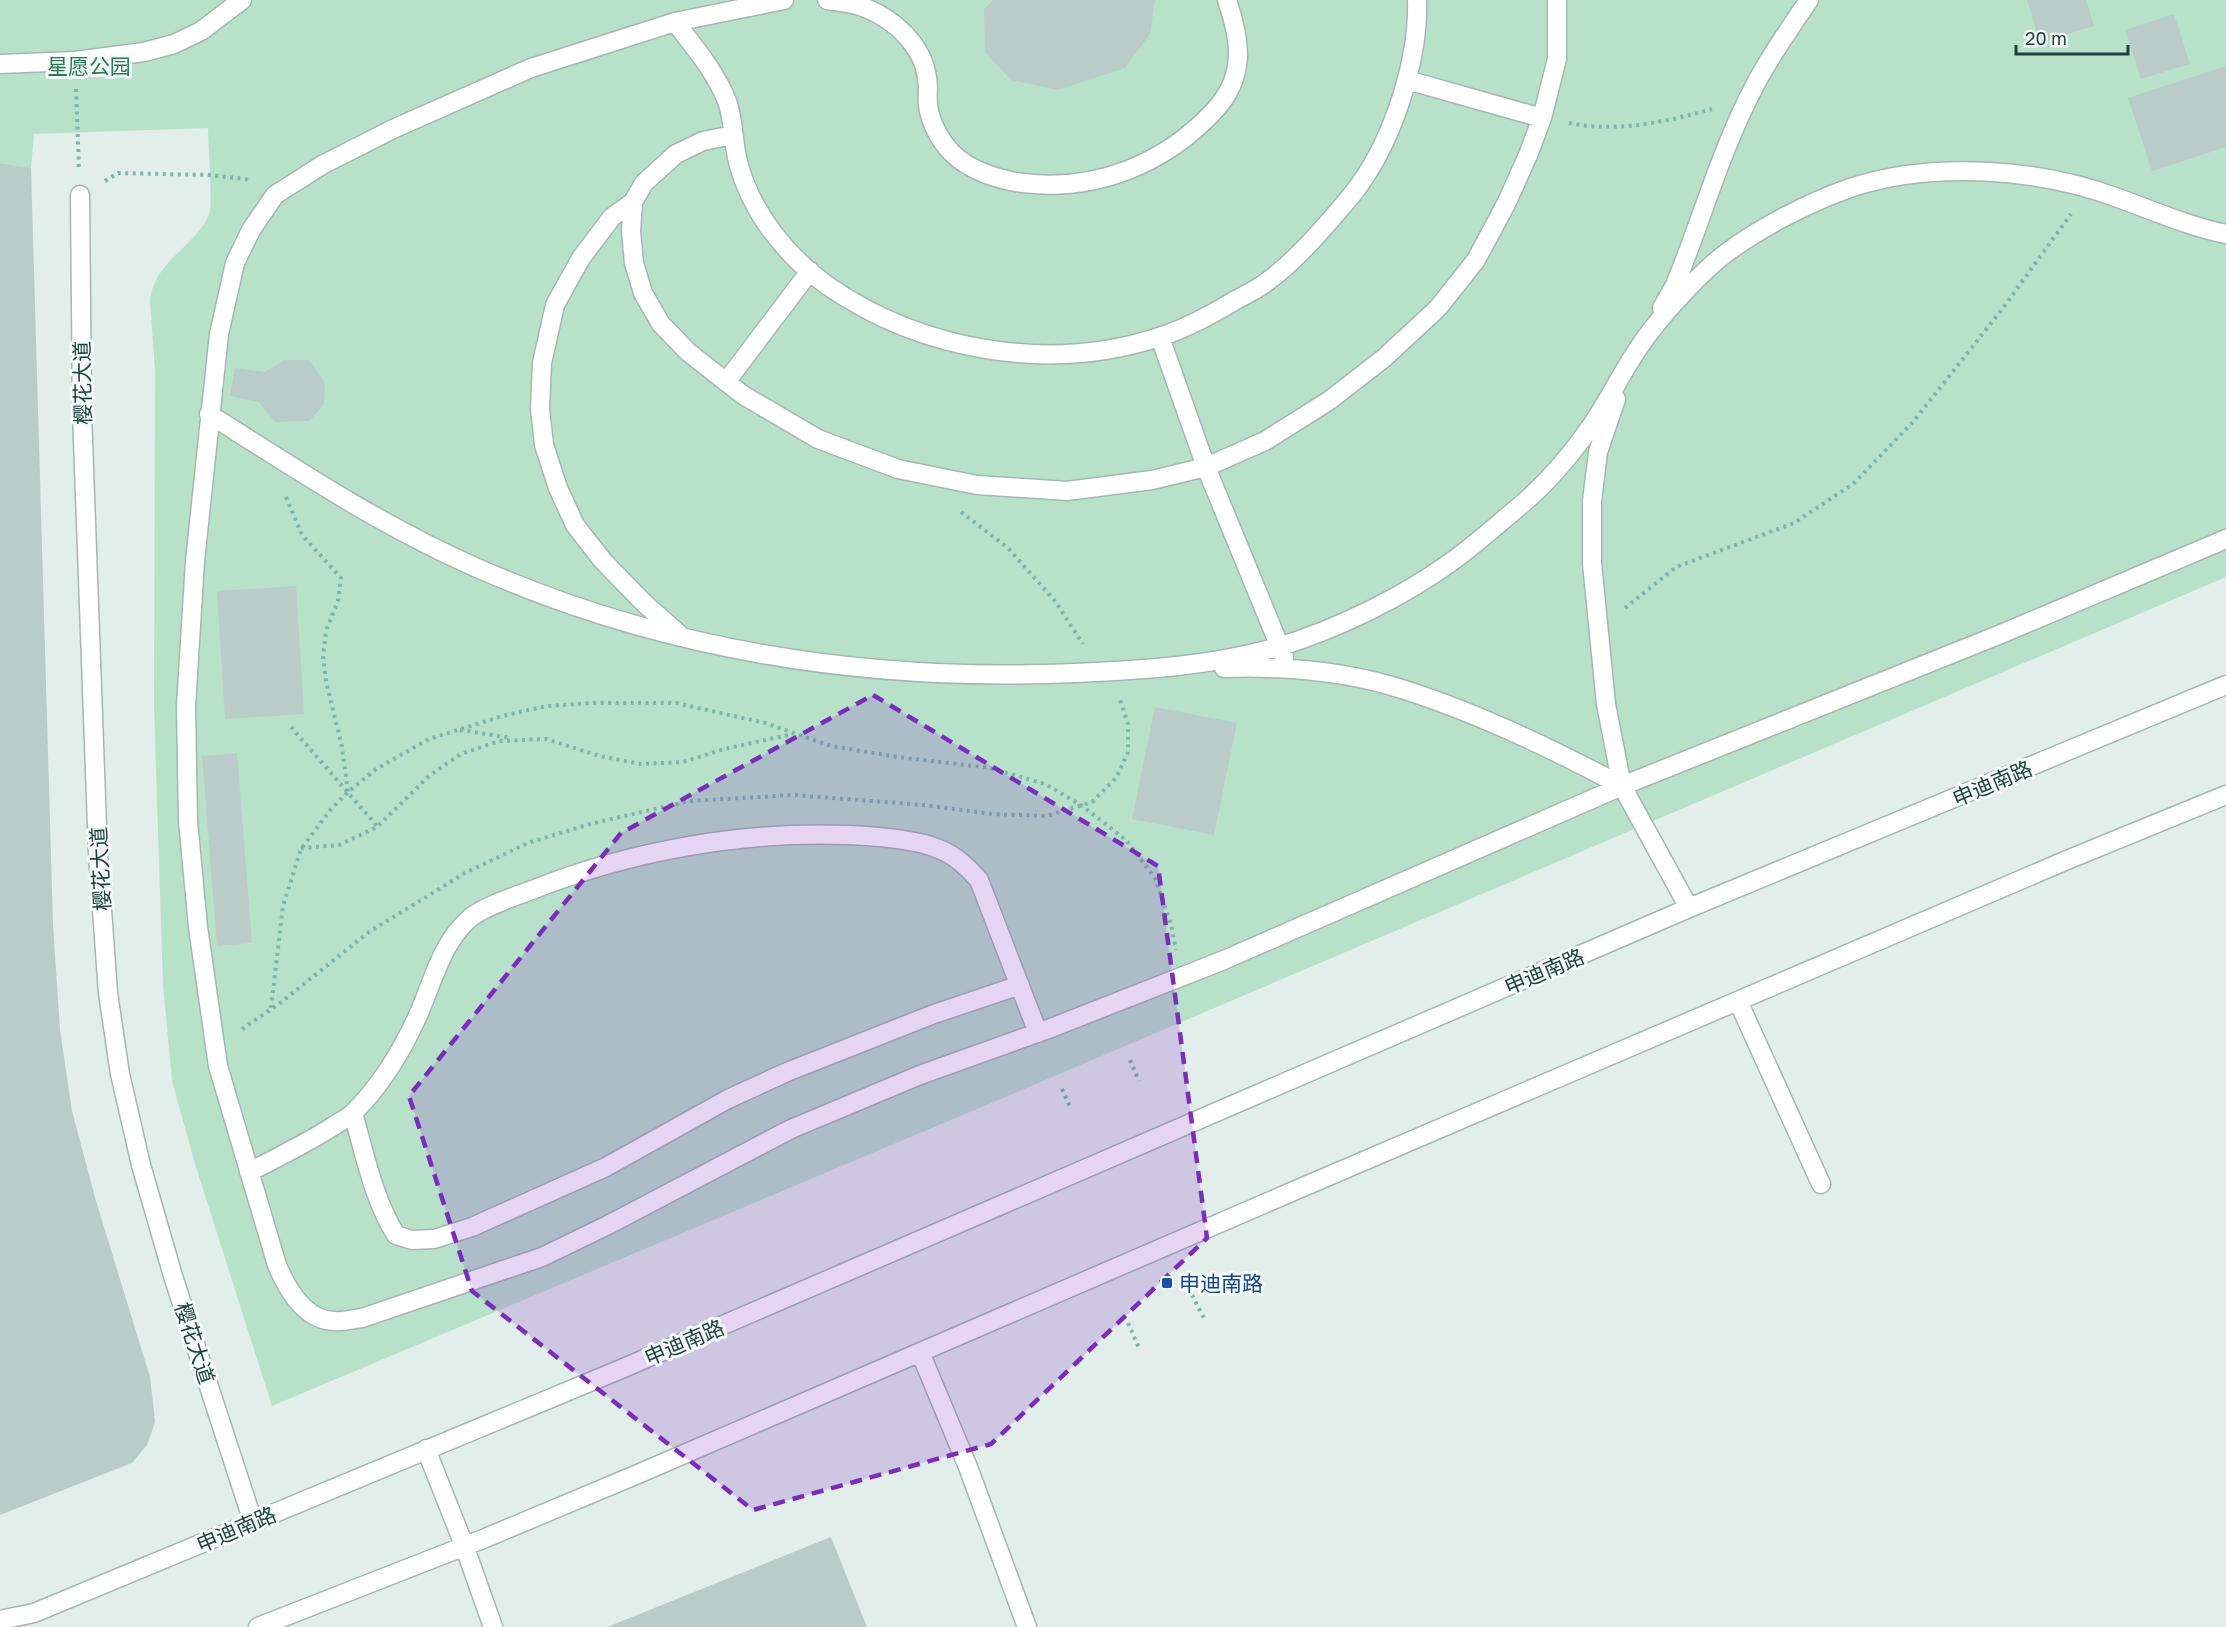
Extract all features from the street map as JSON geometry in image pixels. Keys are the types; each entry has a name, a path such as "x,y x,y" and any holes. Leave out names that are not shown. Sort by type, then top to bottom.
{"street":[{"path":"0,64 75,61 144,52 174,44 201,31 242,0"},
{"path":"784,0 675,22 531,68 393,129 322,165 275,195 251,230 235,263 219,334 195,561 186,706 188,821 198,927 218,1066 277,1265 285,1285 299,1303 313,1315 333,1321 362,1318 542,1257 791,1129 920,1075 1038,1033 1180,977 1622,786 2001,634 2226,539"},
{"path":"827,0 862,7 880,16 908,38 917,49 924,64 927,77 928,108 934,125 953,153 968,165 1003,180 1044,185 1077,183 1126,171 1173,148 1199,127 1225,99 1238,64 1236,27 1227,0"},
{"path":"675,22 714,72 728,105 748,193 769,226 796,260 829,286 886,320 937,339 997,351 1072,353 1114,349 1160,337 1212,314 1268,281 1317,235 1360,184 1387,134 1407,80 1418,22 1417,0"},
{"path":"733,135 703,141 676,154 644,183 633,202 631,231 634,263 643,293 661,324 688,352 743,395 818,439 898,469 977,485 1067,491 1152,480 1206,467 1265,441 1330,400 1384,358 1438,308 1476,260 1507,202 1542,118 1557,59 1557,0"},
{"path":"1689,908 1622,786 1606,704 1592,563 1592,501 1598,452 1615,400 1675,285 1748,98 1786,33 1809,0"},
{"path":"1407,80 1542,118"},
{"path":"1138,670 1214,662 1281,646 1341,623 1395,597 1450,563 1527,500 1560,467 1589,429 1648,334 1726,253 1788,215 1851,188 1921,173 1995,171 2075,185 2115,196 2157,214 2226,234"},
{"name":"樱花大道","path":"80,195 82,413 98,854 108,993 120,1074 141,1166 173,1276 253,1522"},
{"path":"633,202 612,216 581,258 555,305 542,363 540,409 544,446 558,488 575,525 603,561 682,638"},
{"path":"726,382 810,271"},
{"path":"1160,337 1206,467 1281,646 1287,668"},
{"path":"209,414 343,500 406,534 477,568 542,595 682,638 749,653 914,673 987,676 1267,666 1340,675 1404,689 1510,731 1622,786"},
{"name":"申迪南路","path":"0,1620 34,1613 637,1362 1689,908 2226,685"},
{"path":"258,1627 627,1479 1738,1001 2226,795"},
{"path":"249,1172 298,1148 353,1113 389,1071 418,1015 448,944 471,918 504,901 561,878 668,850 756,837 807,834 878,837 924,844 944,851 961,860 980,880 1038,1033"},
{"path":"353,1113 374,1188 396,1235 412,1240 434,1239 472,1227 606,1167 728,1099 787,1072 934,1014 1020,984"},
{"path":"1738,1001 1821,1184"},
{"path":"920,1352 968,1467 1027,1627"},
{"path":"426,1449 493,1627"}],"path":[{"path":"75,61 80,195 118,173 209,175 246,179 275,195"},
{"path":"1542,118 1592,128 1646,125 1748,98"},
{"path":"1598,629 1676,567 1794,524 1853,484 1913,422 2003,308 2089,189"},
{"path":"278,458 288,505 302,535 341,578 338,601 326,631 323,657 326,681 342,747 348,792"},
{"path":"953,506 1008,548 1055,602 1102,672"},
{"path":"271,1009 283,906 301,849 332,808 348,792 376,769 429,739 506,715 548,706 591,702 676,702 765,723 831,746 990,768 1045,784 1081,806 1126,840 1155,878 1171,924 1180,977"},
{"path":"291,728 377,827"},
{"path":"459,730 524,740"},
{"path":"301,849 339,845 377,827 429,776 461,754 499,741 546,739 600,756 640,764 683,762 724,749 795,734"},
{"path":"1130,1060 1139,1081"},
{"path":"1062,1089 1071,1109"},
{"path":"1192,1294 1205,1320"},
{"path":"1128,1323 1139,1348"}],"highlighted area":[{"path":"873,695 1158,866 1207,1238 991,1444 753,1510 472,1291 409,1096 621,833"}],"green space":[{"name":"星愿公园","path":"0,0 2226,0 2226,577 996,1101 272,1406 195,1164 172,1081 163,985 154,707 155,371 150,301 159,275 194,237 209,215 208,128 34,134 31,168 0,163"}],"building":[{"path":"993,0 1155,0 1150,34 1125,68 1058,90 1011,80 985,52 984,9"},
{"path":"2027,0 2086,0 2094,26 2040,42"},
{"path":"2174,14 2190,64 2141,79 2125,30"},
{"path":"2226,66 2226,147 2152,171 2128,98"},
{"path":"0,163 31,168 53,925 60,1030 72,1111 96,1201 150,1377 155,1422 147,1445 132,1463 0,1515"},
{"path":"285,360 309,360 325,382 324,405 309,421 275,422 259,402 230,396 235,368 264,372"},
{"path":"296,586 304,714 225,719 217,591"},
{"path":"1155,707 1237,723 1214,835 1132,819"},
{"path":"237,753 252,943 217,946 202,756"},
{"path":"831,1537 867,1627 607,1627"}],"place":[{"name":"申迪南路","path":"1167,1283"}]}
